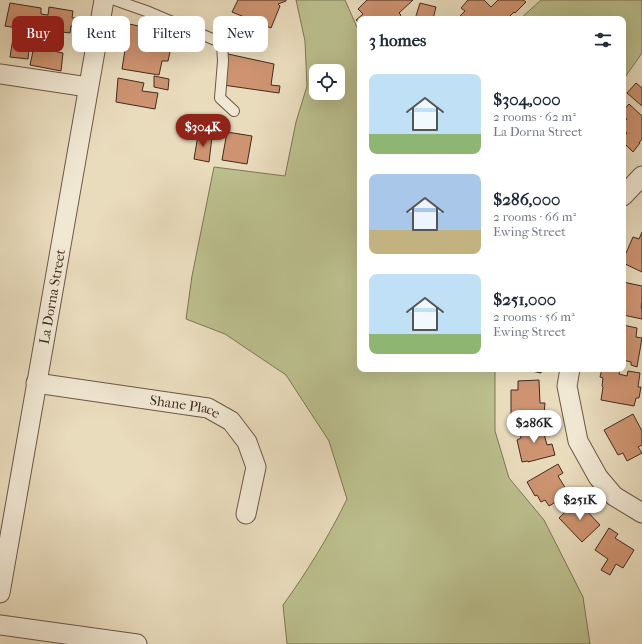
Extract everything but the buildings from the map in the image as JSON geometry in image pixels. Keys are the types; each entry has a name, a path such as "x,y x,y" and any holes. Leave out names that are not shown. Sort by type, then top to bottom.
{"street":[{"name":"La Dorna Street","path":"0,593 104,0"},
{"path":"0,74 88,87"},
{"path":"626,193 642,176"},
{"path":"569,372 567,386 578,441 598,477 614,496 642,513"},
{"name":"Shane Place","path":"36,383 208,408 231,421 247,442 256,467 246,514"},
{"path":"0,625 137,644"}],"lane":[{"path":"115,0 149,12 222,43 223,61 220,98 234,110"}],"green space":[{"path":"296,0 345,0 357,27 357,372 495,372 495,431 509,478 544,520 583,597 590,644 287,644 283,605 317,554 347,499 329,441 286,375 225,334 186,319 192,276 214,167 285,176 296,122 307,86 305,41"},
{"path":"541,0 642,0 642,53 626,76 626,16 523,16"}]}
